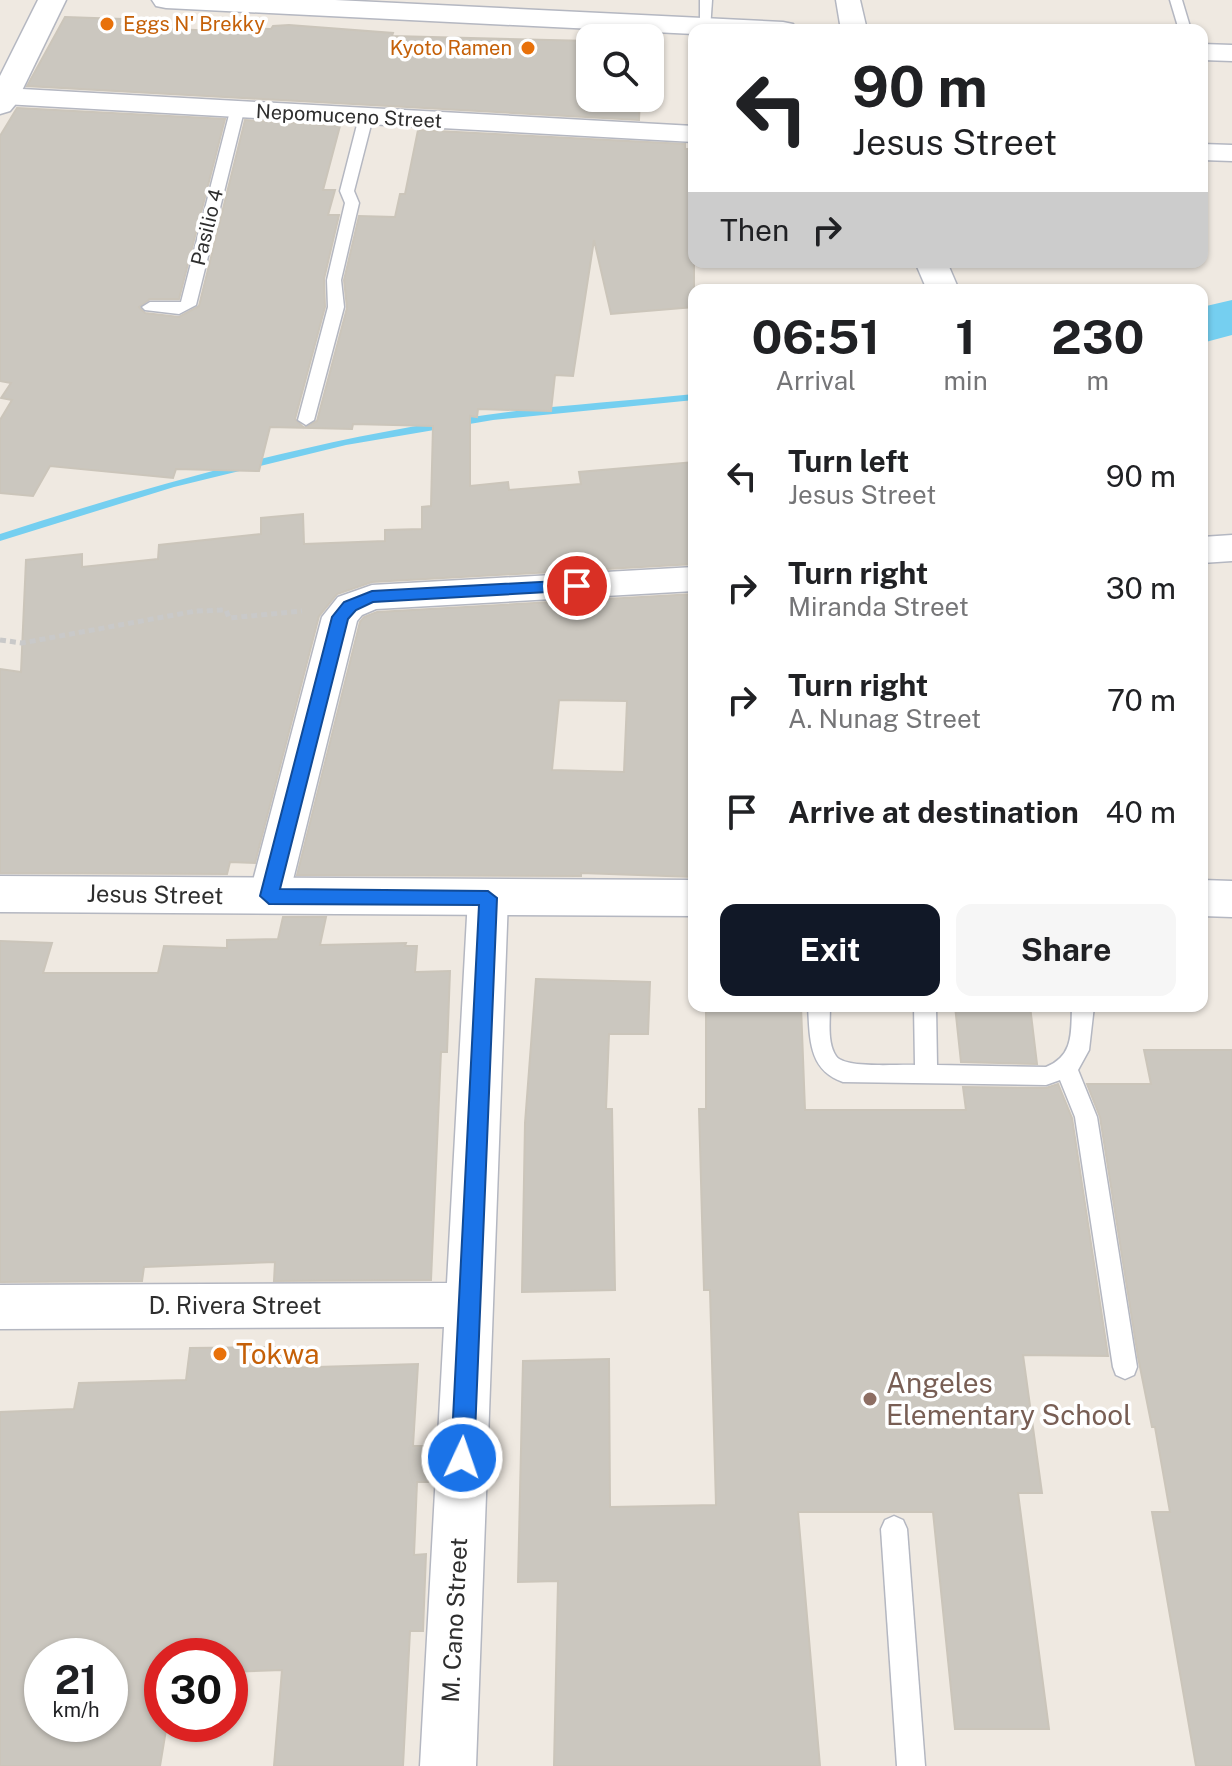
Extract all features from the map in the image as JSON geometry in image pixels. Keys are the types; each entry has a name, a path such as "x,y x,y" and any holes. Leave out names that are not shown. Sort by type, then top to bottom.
{"main road":[{"path":"2,100 52,0"},
{"path":"166,0 710,7 764,24"},
{"path":"1208,52 1232,53"},
{"path":"1208,550 1232,548"},
{"name":"Jesus Street","path":"0,894 688,898"},
{"path":"1208,898 1232,899"}],"street":[{"path":"848,0 853,24"},
{"name":"Nepomuceno Street","path":"2,100 688,134"},
{"path":"1208,152 1232,153"},
{"path":"269,896 340,617 350,606 372,597 688,579"},
{"name":"M. Cano Street","path":"448,1766 488,898"},
{"name":"D. Rivera Street","path":"0,1307 469,1305"}],"lane":[{"path":"1176,0 1183,24"},
{"name":"Pasilio 4","path":"150,307 179,309 188,305 237,111"},
{"path":"306,420 336,307 334,280 352,203 347,191 366,117"},
{"path":"819,1012 823,1059 830,1069 843,1073 1046,1076 1067,1070 1080,1052 1083,1012"},
{"path":"925,1012 926,1075"},
{"path":"1067,1070 1086,1117 1125,1367"},
{"path":"894,1529 911,1766"}],"path":[{"path":"0,640 22,643 196,611 226,610 229,618 350,606"}],"building":[{"path":"65,17 122,19 119,26 233,32 235,28 271,29 273,26 289,25 393,33 392,36 576,41 576,112 639,112 639,120 27,86"},
{"path":"17,108 225,119 179,299 150,299 139,307 145,313 179,317 199,306 245,120 340,126 323,190 335,190 328,215 339,215 324,279 325,307 295,419 304,428 270,427 259,471 176,469 173,478 50,466 33,496 0,493 0,420 12,400 1,398 11,383 0,381 0,136"},
{"path":"418,130 685,144 685,149 688,149 688,268 694,268 694,284 688,284 688,308 611,314 594,240 573,376 555,375 551,411 478,409 477,417 470,416 470,486 508,482 509,490 581,484 579,472 688,463 688,564 372,582 337,594 319,616 255,863 230,862 227,874 0,873 0,669 21,672 26,560 82,554 82,567 158,559 159,545 261,534 261,518 303,514 304,544 385,541 385,530 422,529 422,507 431,506 433,426 353,424 352,429 304,428 317,421 347,308 344,280 359,216 395,217 400,194 405,194"},
{"path":"688,594 688,877 581,873 581,876 297,875 360,622 377,612","holes":["559,700 627,701 624,772 552,770"]},
{"path":"283,917 326,917 320,945 406,943 405,946 417,946 415,972 450,971 447,1052 441,1052 431,1280 274,1281 275,1262 144,1267 142,1281 0,1282 0,941 52,943 43,973 158,973 164,946 227,948 227,940 278,939"},
{"path":"536,979 650,982 648,1034 609,1034 606,1109 612,1109 615,1290 522,1292 525,1123"},
{"path":"706,1012 801,1012 805,1110 966,1110 963,1087 1046,1088 1058,1084 1072,1118 1108,1356 1023,1355 1042,1493 1018,1493 1049,1729 955,1729 933,1512 798,1512 820,1766 554,1766 558,1581 518,1582 523,1361 609,1359 610,1507 716,1505 710,1290 704,1290 699,1109 706,1109"},
{"path":"956,1012 1031,1012 1037,1064 961,1062"},
{"path":"1144,1050 1232,1050 1232,1766 1196,1766 1152,1512 1170,1512 1155,1427 1152,1427 1138,1357 1100,1117 1087,1084 1151,1084"},
{"path":"284,1347 282,1368 418,1364 413,1446 430,1446 428,1482 417,1482 414,1555 426,1554 423,1631 410,1631 403,1766 274,1766 282,1670 248,1671 248,1638 144,1638 144,1742 164,1742 160,1766 0,1766 0,1412 74,1409 79,1383 186,1380 190,1348"}],"waterway":[{"path":"1208,323 1232,317"},
{"path":"0,538 172,485 346,442 493,417 688,398"}],"place":[{"name":"Eggs N' Brekky","path":"107,24"},
{"name":"Kyoto Ramen","path":"528,48"},
{"name":"Tokwa","path":"220,1354"},
{"name":"Angeles Elementary School","path":"870,1399"}],"route":[{"path":"462,1458 488,898 269,896 340,617 350,606 372,597 577,586"}]}
